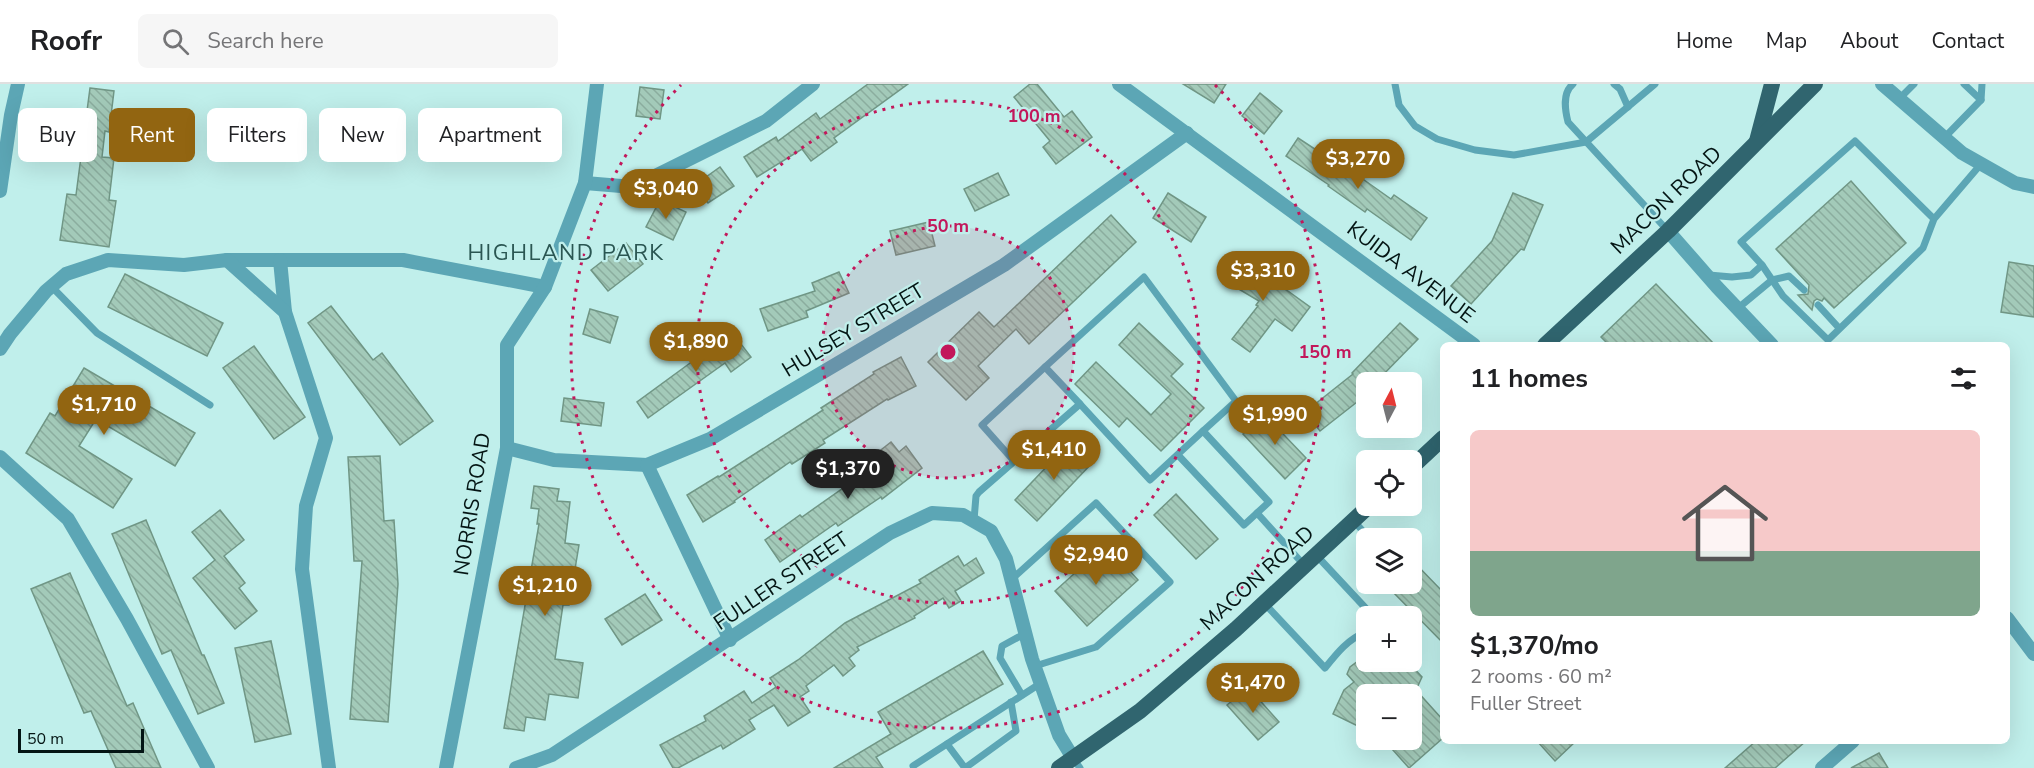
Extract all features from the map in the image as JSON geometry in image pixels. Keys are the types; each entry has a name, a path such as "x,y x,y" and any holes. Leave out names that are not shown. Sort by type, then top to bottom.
{"main road":[{"path":"1757,142 1772,84"},
{"name":"MACON ROAD","path":"1548,342 1668,231 1815,84"},
{"path":"1422,458 1440,441"},
{"name":"MACON ROAD","path":"1059,768 1076,763 1140,711 1236,629 1358,516"}],"street":[{"path":"0,191 5,115 18,84"},
{"name":"NORRIS ROAD","path":"446,768 507,448 507,345 545,287 585,183 597,84"},
{"path":"585,183 633,187 766,121 813,84"},
{"name":"KUIDA AVENUE","path":"1119,84 1470,342"},
{"path":"1882,84 1962,153 2015,183 2034,187"},
{"name":"HULSEY STREET","path":"507,448 554,460 647,465 710,439 1004,265 1187,133"},
{"path":"1668,231 1764,342"},
{"path":"0,349 10,333 51,286 66,274 108,260 184,265 226,260 403,260 545,287"},
{"path":"226,260 285,312"},
{"path":"280,260 285,312 326,438 306,506 302,569 329,768"},
{"path":"0,457 68,519 133,629 208,768"},
{"path":"647,465 730,640"},
{"name":"FULLER STREET","path":"516,768 552,755 890,533 932,513 963,515 974,520"},
{"path":"974,520 991,531 1006,559 1035,666 1059,735 1076,763"},
{"path":"2010,622 2034,654"},
{"path":"1822,768 1850,744"}],"lane":[{"path":"1395,84 1399,105 1415,126 1437,139 1475,150 1514,155 1586,142 1655,84"},
{"path":"1573,84 1569,88 1564,105 1568,122 1668,231"},
{"path":"1614,84 1620,88 1628,107"},
{"path":"1899,99 1914,84"},
{"path":"1964,84 1980,100"},
{"path":"1944,138 1980,100 1982,84"},
{"path":"1934,219 1855,141 1740,242 1762,265 1783,296 1828,340 1923,248 1934,219 1981,164"},
{"path":"1706,275 1732,277 1751,275 1762,265"},
{"path":"1737,309 1772,280 1789,276 1804,290"},
{"path":"1014,461 982,425 1045,367 1144,277 1236,401 1150,480 1045,367"},
{"path":"51,286 97,333 210,405"},
{"path":"1818,305 1839,328"},
{"path":"974,520 976,496 979,492 1080,404"},
{"path":"1178,455 1244,525 1269,502 1203,431"},
{"path":"1012,579 1096,503 1170,582 1096,647 1035,666"},
{"path":"1257,513 1362,606"},
{"path":"1353,520 1360,528"},
{"path":"1263,603 1325,668 1341,647 1356,637"},
{"path":"1022,695 1000,658 1002,646 1026,633"},
{"path":"913,766 1041,683"},
{"path":"947,744 965,768 1016,731 1011,702"}],"building":[{"path":"868,84 908,84 834,138 837,142 811,161 802,149 757,177 744,157 776,137 778,141 816,113 820,119"},
{"path":"1030,84 1037,84 1064,117 1072,111 1092,137 1056,164 1043,147 1050,141 1014,97"},
{"path":"1183,84 1226,84 1214,103"},
{"path":"640,87 664,90 660,119 636,116"},
{"path":"90,88 114,91 112,108 109,108 109,132 105,131 102,157 109,158 109,162 114,162 109,200 116,201 109,247 60,240 67,194 76,195 80,162 97,162 97,108 87,108"},
{"path":"1260,93 1282,111 1264,134 1242,116"},
{"path":"1298,138 1342,167 1343,165 1391,199 1394,195 1427,218 1411,240 1367,209 1365,212 1286,156"},
{"path":"720,167 734,186 708,203 695,185"},
{"path":"998,173 1009,195 975,211 964,189"},
{"path":"1851,181 1906,243 1834,308 1824,298 1822,301 1817,299 1814,301 1812,310 1798,295 1808,294 1809,285 1776,249"},
{"path":"1168,193 1206,217 1191,242 1153,218"},
{"path":"1513,193 1543,205 1524,250 1521,249 1471,304 1451,286 1492,241"},
{"path":"660,200 686,212 673,240 646,227"},
{"path":"1111,215 1136,242 1029,344 1016,329 978,366 989,378 966,400 928,362 979,312 994,327"},
{"path":"929,222 935,246 896,255 890,231"},
{"path":"626,243 643,264 608,291 591,270"},
{"path":"1234,255 1310,307 1292,331 1275,319 1250,352 1232,339 1258,306 1256,305 1259,301 1220,278"},
{"path":"2009,262 2034,266 2034,317 2001,312"},
{"path":"839,272 849,293 806,311 808,317 768,331 760,309 815,291 812,283"},
{"path":"125,274 223,323 207,356 108,307"},
{"path":"1656,284 1712,342 1606,342 1601,337"},
{"path":"331,306 373,360 382,353 433,421 400,445 308,323"},
{"path":"590,309 618,317 610,343 583,334"},
{"path":"1139,323 1183,364 1171,376 1204,408 1161,451 1127,418 1119,427 1075,384 1096,362 1151,415 1171,394 1119,345"},
{"path":"1400,323 1418,339 1386,372 1356,372 1356,403 1320,431 1305,412 1352,373"},
{"path":"731,331 751,357 731,372 725,363 648,418 637,402"},
{"path":"254,346 305,417 274,439 223,368"},
{"path":"901,357 916,386 887,399 823,440 825,443 792,464 790,462 703,522 687,495 823,410 821,408 874,374 873,372"},
{"path":"84,368 195,433 175,466 96,419 79,446 132,479 113,508 26,453 50,413 55,416"},
{"path":"564,398 604,403 601,426 561,421"},
{"path":"1264,414 1306,458 1285,479 1243,434"},
{"path":"1072,440 1094,461 1037,521 1015,500"},
{"path":"891,442 899,452 906,446 922,468 882,499 881,497 838,526 836,523 780,562 765,540 863,474 858,468"},
{"path":"380,456 384,521 394,520 398,584 388,722 350,719 362,561 354,561 348,457"},
{"path":"534,486 559,489 557,501 570,502 565,543 579,545 569,605 563,605 555,659 583,663 578,698 549,694 545,720 526,717 524,731 504,728 539,524 537,524 539,509 531,508"},
{"path":"1176,494 1218,539 1196,559 1154,515"},
{"path":"220,510 244,540 224,556 245,583 239,588 257,611 235,629 193,578 215,560 192,532"},
{"path":"146,520 224,703 198,714 171,650 162,654 112,534"},
{"path":"1106,545 1138,580 1087,626 1055,591"},
{"path":"958,556 964,566 976,558 984,573 955,591 961,601 949,608 943,598 914,616 915,618 857,647 859,650 849,658 855,666 843,676 834,665 806,686 809,691 800,697 810,712 788,726 774,705 749,720 755,729 723,749 721,745 678,768 673,768 660,745 706,721 704,716 744,691 752,703 776,687 770,678 798,660 845,623 921,583 919,580"},
{"path":"1422,570 1440,589 1440,640 1422,622 1422,606 1407,606 1395,594 1422,594"},
{"path":"70,573 127,706 133,703 161,768 116,768 91,711 84,713 31,589"},
{"path":"645,594 662,620 622,645 605,619"},
{"path":"271,641 291,734 255,742 235,648"},
{"path":"983,651 1003,684 876,757 883,768 834,768 891,734 878,712"},
{"path":"1356,662 1356,672 1417,672 1422,677 1419,684 1356,684 1356,725 1333,714 1344,690 1354,682 1347,674 1350,667"},
{"path":"1248,687 1279,722 1258,740 1227,705"},
{"path":"1422,697 1440,717 1440,741 1409,768 1393,750 1422,750"},
{"path":"1540,744 1573,744 1555,761"},
{"path":"1753,744 1803,744 1775,768 1725,768"},
{"path":"1879,753 1888,768 1851,768"}],"district":[{"name":"HIGHLAND PARK","path":"566,253"}]}
